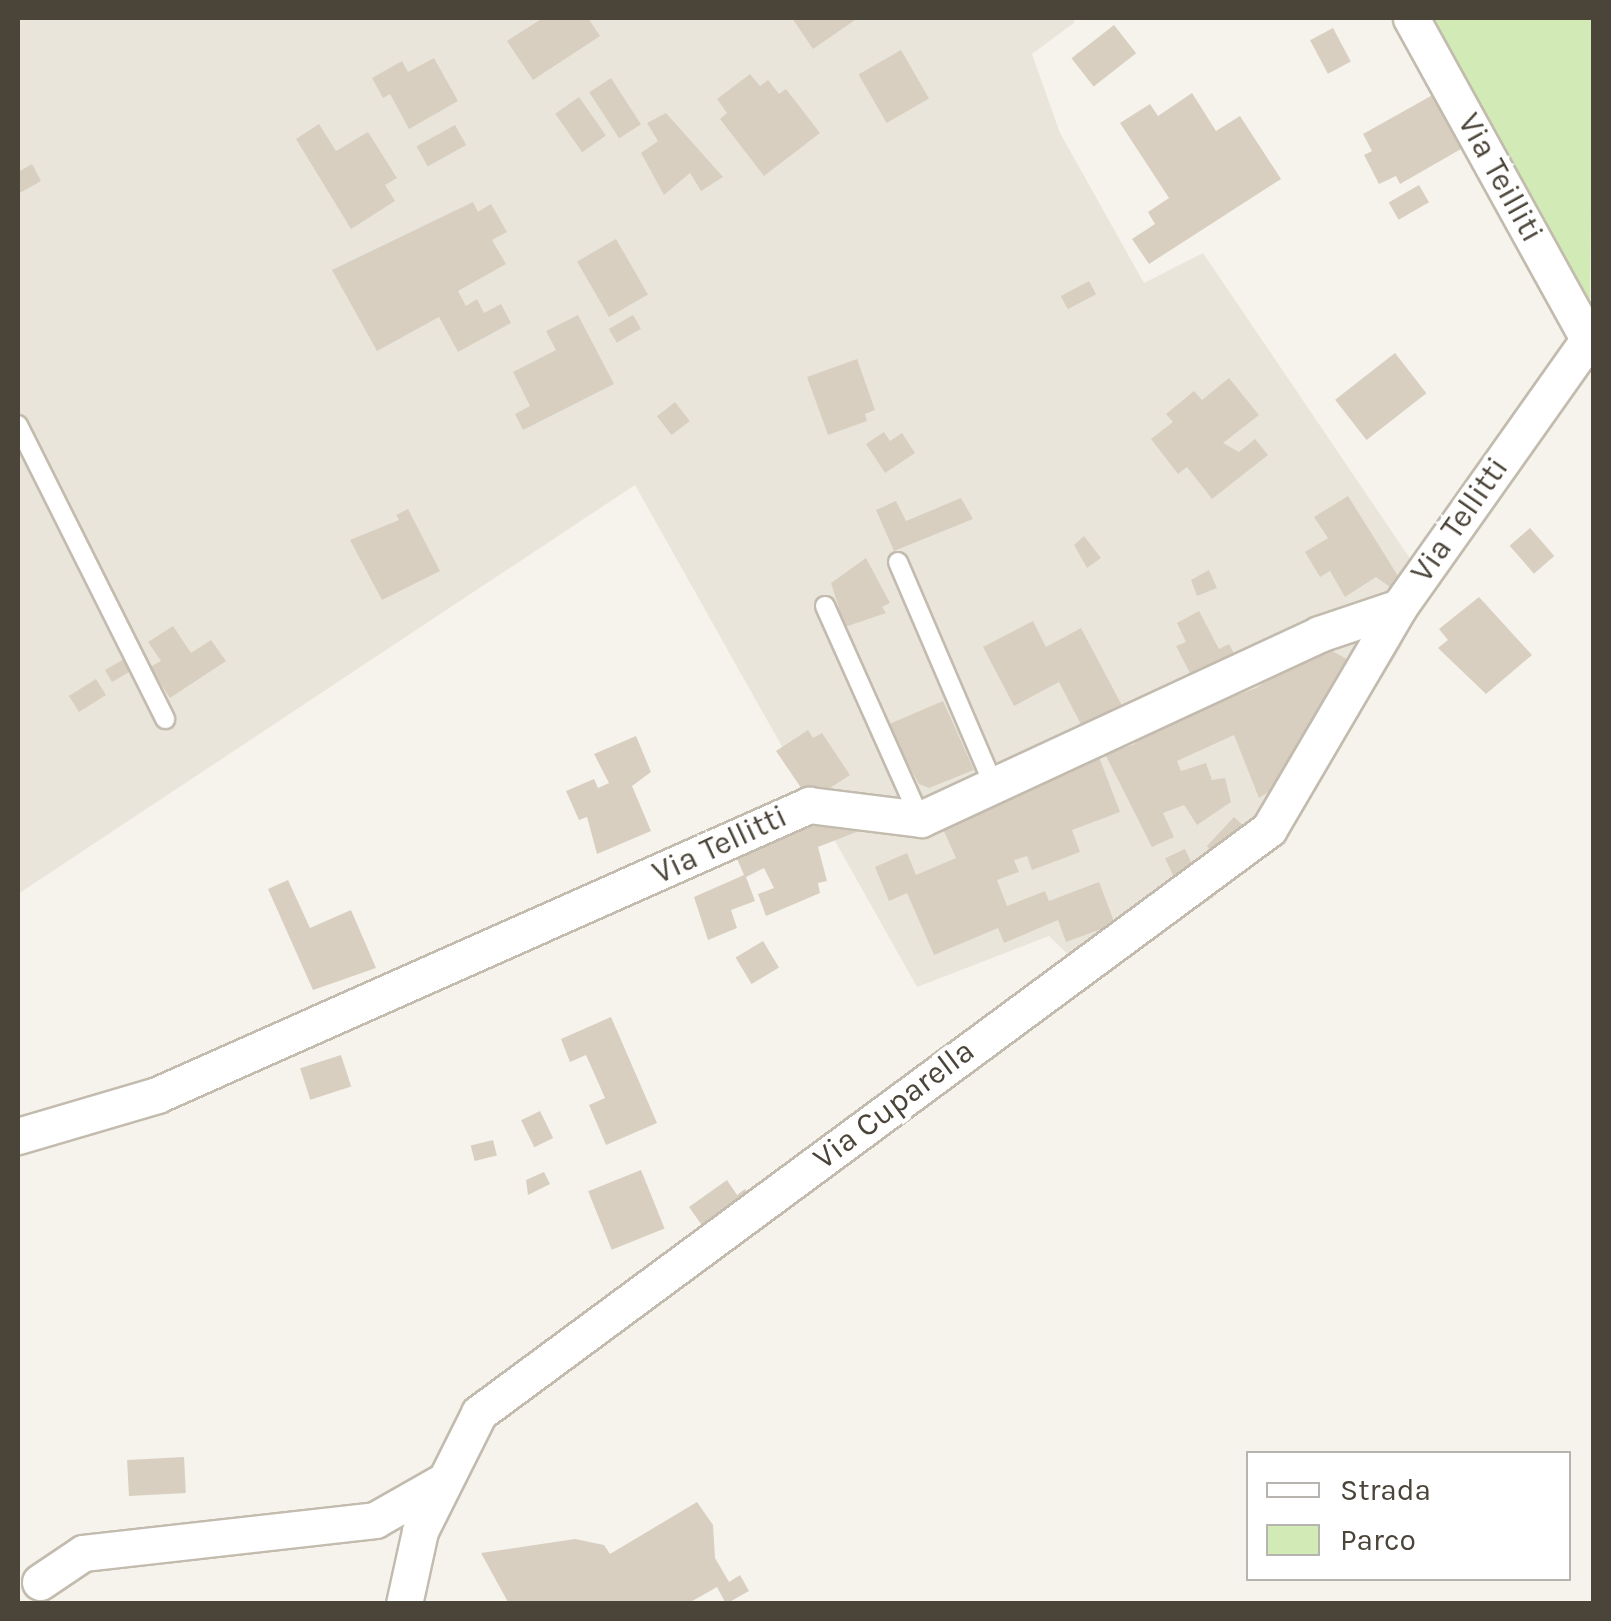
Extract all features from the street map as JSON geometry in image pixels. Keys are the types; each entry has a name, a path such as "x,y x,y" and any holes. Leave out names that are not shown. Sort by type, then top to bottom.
{"street":[{"name":"Via Teilliti","path":"1411,18 1591,335"},
{"name":"Via Tellitti","path":"18,1136 157,1095 809,805 920,819 1319,634 1400,607 1591,335"},
{"name":"Via Cuparella","path":"404,1604 420,1531 440,1483 479,1412 1268,829 1400,607"},
{"path":"40,1582 83,1553 375,1520 440,1483"}],"lane":[{"path":"18,425 164,718"},
{"path":"898,562 994,786"},
{"path":"824,606 920,819"}],"shaded area":[{"path":"18,18 1072,18 1075,22 1032,54 1060,133 1144,283 1203,253 1428,585 1400,649 1306,800 1213,898 1089,975 1049,936 917,987 635,485 18,894"}],"green space":[{"path":"1421,18 1593,18 1590,307"}],"building":[{"path":"543,18 588,18 600,36 533,80 507,41"},
{"path":"792,18 858,18 813,49"},
{"path":"1114,25 1136,53 1094,87 1071,58"},
{"path":"1333,28 1351,62 1328,74 1310,40"},
{"path":"901,50 929,98 887,123 859,74"},
{"path":"434,58 458,101 409,129 390,94 383,98 372,78 402,61 408,72"},
{"path":"750,74 760,86 768,80 779,94 786,89 820,133 764,176 720,119 727,113 717,99"},
{"path":"611,78 641,124 619,138 589,92"},
{"path":"1438,92 1468,145 1400,184 1396,176 1379,184 1364,155 1372,151 1363,134"},
{"path":"1192,93 1216,131 1240,116 1281,179 1149,264 1132,239 1155,224 1148,212 1169,198 1120,123 1150,104 1158,116"},
{"path":"579,97 606,136 582,152 555,114"},
{"path":"666,113 723,177 701,191 690,173 664,195 641,153 658,141 647,123"},
{"path":"319,124 336,151 368,132 397,178 385,185 395,201 351,229 296,139"},
{"path":"455,125 466,145 428,166 417,146"},
{"path":"32,164 41,181 18,194 18,172"},
{"path":"1419,185 1429,202 1399,220 1389,202"},
{"path":"473,202 478,212 491,204 507,232 492,240 506,264 458,291 466,306 477,299 484,313 501,304 511,323 458,352 439,317 377,351 332,270"},
{"path":"616,239 648,294 609,317 577,262"},
{"path":"1089,281 1096,294 1068,309 1061,296"},
{"path":"578,315 614,384 523,430 515,414 530,406 513,372 556,350 546,331"},
{"path":"633,315 641,329 617,343 609,329"},
{"path":"1395,353 1426,393 1367,440 1335,400"},
{"path":"857,359 875,410 865,414 867,421 828,435 807,377"},
{"path":"1229,378 1259,415 1223,443 1239,452 1255,439 1268,455 1212,499 1187,467 1178,474 1151,439 1173,422 1166,414 1194,391 1202,400"},
{"path":"675,402 690,421 672,435 657,416"},
{"path":"884,432 890,441 902,433 915,453 885,473 866,444"},
{"path":"1348,496 1398,576 1390,587 1376,577 1345,597 1330,571 1320,577 1305,552 1328,538 1314,517"},
{"path":"961,498 973,519 894,551 876,510 896,501 906,521"},
{"path":"408,509 440,571 382,600 350,540 399,520 396,515"},
{"path":"1530,528 1554,556 1534,574 1510,546"},
{"path":"1084,536 1101,558 1087,568 1074,545"},
{"path":"866,558 890,603 882,607 886,613 845,627 831,583"},
{"path":"1209,570 1217,588 1197,596 1191,580"},
{"path":"1479,597 1532,655 1486,694 1438,648 1448,640 1439,629"},
{"path":"1199,611 1219,649 1229,644 1239,663 1179,693 1174,681 1190,673 1176,646 1186,642 1177,623"},
{"path":"1033,621 1046,647 1081,628 1128,717 1088,738 1059,682 1014,706 983,647"},
{"path":"173,626 191,653 211,640 226,661 170,698 150,667 161,661 148,642"},
{"path":"1322,645 1357,665 1291,777 1259,798 1234,735 1177,761 1181,771 1206,763 1212,780 1225,778 1231,802 1197,825 1184,805 1163,813 1174,837 1152,847 1105,754 1135,744 1133,734 1256,688"},
{"path":"124,659 131,671 112,682 105,670"},
{"path":"96,679 106,695 79,712 69,696"},
{"path":"943,701 974,770 929,788 919,784 887,725"},
{"path":"808,730 813,738 822,733 850,775 810,801 776,751"},
{"path":"636,736 651,772 632,786 651,831 597,854 587,817 579,820 566,791 594,779 598,788 609,783 594,754"},
{"path":"1099,757 1120,812 1072,830 1080,852 1032,870 1027,856 1014,860 1019,872 997,880 1007,906 1045,891 1049,901 1099,882 1115,924 1066,942 1058,920 1004,943 998,928 934,955 907,893 889,901 875,867 907,853 916,875 956,858 942,827 1002,804 999,795"},
{"path":"860,814 864,829 818,847 827,881 818,883 820,893 766,916 758,894 774,888 764,868 746,877 755,901 731,910 737,928 708,940 694,897 744,875 732,847 775,831 779,841 802,823"},
{"path":"1234,817 1246,828 1218,857 1207,846"},
{"path":"1185,849 1197,875 1177,885 1165,858"},
{"path":"288,880 310,928 351,910 376,968 313,990 268,889"},
{"path":"763,941 779,968 752,984 736,957"},
{"path":"611,1017 657,1123 606,1145 589,1105 605,1098 586,1055 570,1062 561,1039"},
{"path":"341,1055 351,1086 310,1100 300,1068"},
{"path":"540,1111 553,1138 534,1147 521,1120"},
{"path":"493,1140 497,1156 475,1161 471,1146"},
{"path":"641,1170 665,1228 612,1250 588,1191"},
{"path":"544,1172 550,1184 528,1195 526,1180"},
{"path":"727,1180 737,1195 745,1189 752,1198 706,1231 689,1207"},
{"path":"184,1457 186,1493 129,1496 127,1460"},
{"path":"697,1502 713,1525 715,1558 729,1582 740,1575 749,1591 726,1604 717,1587 687,1604 509,1604 481,1553 575,1539 604,1545 610,1554"}]}
